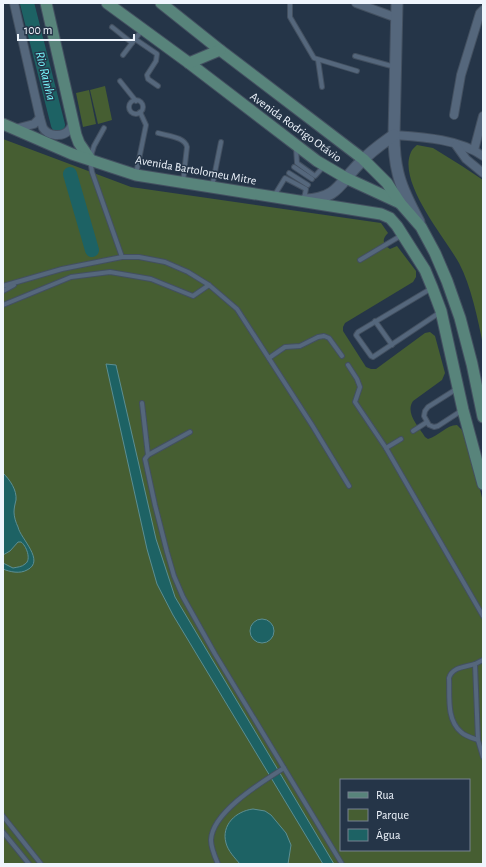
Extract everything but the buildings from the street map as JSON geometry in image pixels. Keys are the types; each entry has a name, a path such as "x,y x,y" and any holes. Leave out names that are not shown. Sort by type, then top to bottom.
{"main road":[{"path":"46,3 79,143 90,159"},
{"name":"Avenida Rodrigo Otávio","path":"107,3 189,63 324,166 400,203"},
{"name":"Avenida Rodrigo Otávio","path":"161,3 363,159 387,184 400,203"},
{"path":"189,63 220,50"},
{"name":"Avenida Bartolomeu Mitre","path":"3,124 72,154 136,174 183,183 380,214 390,218 403,234"},
{"path":"400,203 421,227 435,253 450,288 460,318 481,400 483,417"},
{"path":"403,234 425,270 441,311 463,410 483,484"},
{"path":"463,410 481,400"}],"street":[{"path":"14,3 40,118 44,129 57,136 64,134 69,130 73,121"},
{"path":"356,3 397,18"},
{"path":"397,3 394,135 397,172 404,192 421,227"},
{"path":"454,114 461,75 480,13 483,10"},
{"path":"474,150 483,116"},
{"path":"16,129 34,124 40,118"},
{"path":"301,201 318,200 336,191 363,159 394,135 433,138 474,150 483,156"},
{"path":"456,145 466,159 483,173"}],"lane":[{"path":"290,3 290,17 311,55 318,60 357,71"},
{"path":"112,27 157,54 156,61 146,75 148,79 158,86"},
{"path":"123,55 142,30"},
{"path":"355,56 396,67"},
{"path":"318,60 322,87"},
{"path":"120,81 136,101 142,104 140,112 146,125 136,174"},
{"path":"136,101 130,103 129,110 134,114 140,112"},
{"path":"104,128 94,146 90,159 92,172 122,257"},
{"path":"158,133 183,140 186,144 187,148 183,183"},
{"path":"212,187 221,142"},
{"path":"273,196 295,165 296,146"},
{"path":"295,165 313,178"},
{"path":"301,201 307,187 324,166"},
{"path":"289,173 307,187"},
{"path":"285,178 307,187"},
{"path":"360,260 403,234"},
{"path":"3,286 62,269 122,257 139,257 165,262 188,272 209,285 237,309 312,425 349,486"},
{"path":"3,305 71,276 110,272 152,279 193,296 209,285"},
{"path":"3,291 21,280"},
{"path":"432,287 356,334 370,356 373,357 441,311"},
{"path":"375,321 392,345"},
{"path":"269,358 285,347 300,346 318,337 324,336 329,338 342,356"},
{"path":"348,365 360,387 356,402 386,448 483,616"},
{"path":"458,388 428,407 424,416 429,426 434,427 463,410"},
{"path":"142,403 148,455"},
{"path":"413,431 427,422"},
{"path":"190,432 148,455 145,459 155,505 174,576 183,597 282,769 342,864"},
{"path":"386,448 401,439"},
{"path":"478,740 462,733 458,729 450,714 449,678 450,674 454,670 483,660"},
{"path":"475,664 478,740 483,757"},
{"path":"218,864 212,849 211,840 214,826 234,804 266,778 282,769"},
{"path":"3,816 41,864"},
{"path":"3,832 29,864"}],"green space":[{"path":"105,86 112,120 98,124 90,90"},
{"path":"89,90 96,124 83,127 76,93"},
{"path":"3,139 131,187 381,223 388,233 384,239 385,245 390,249 397,246 416,271 416,277 413,282 345,323 343,331 366,367 371,369 376,369 425,333 430,332 435,336 445,373 442,380 413,401 411,406 411,415 425,437 428,439 436,436 453,425 457,425 467,435 483,502 483,864 3,864"},
{"path":"417,145 433,148 483,180 483,345 474,303 463,272 459,263 416,194 408,164 411,151"}],"water":[{"path":"106,364 116,365 156,539 175,597 334,864 323,864 173,615 157,584 147,549"},
{"path":"3,473 14,489 16,496 14,510 15,520 33,555 34,561 32,566 21,572 12,572 3,569 3,563 13,568 22,566 27,562 28,556 26,549 21,542 18,542 10,551 3,555"},
{"path":"262,619 267,620 273,626 273,636 267,642 262,643 257,642 251,636 250,631 251,626 257,620"},
{"path":"253,809 265,811 271,815 286,833 291,845 288,864 240,864 230,852 225,836 228,825 236,816 247,810"}],"waterway":[{"name":"Rio Rainha","path":"27,3 58,125"},
{"path":"70,174 92,250"}]}
